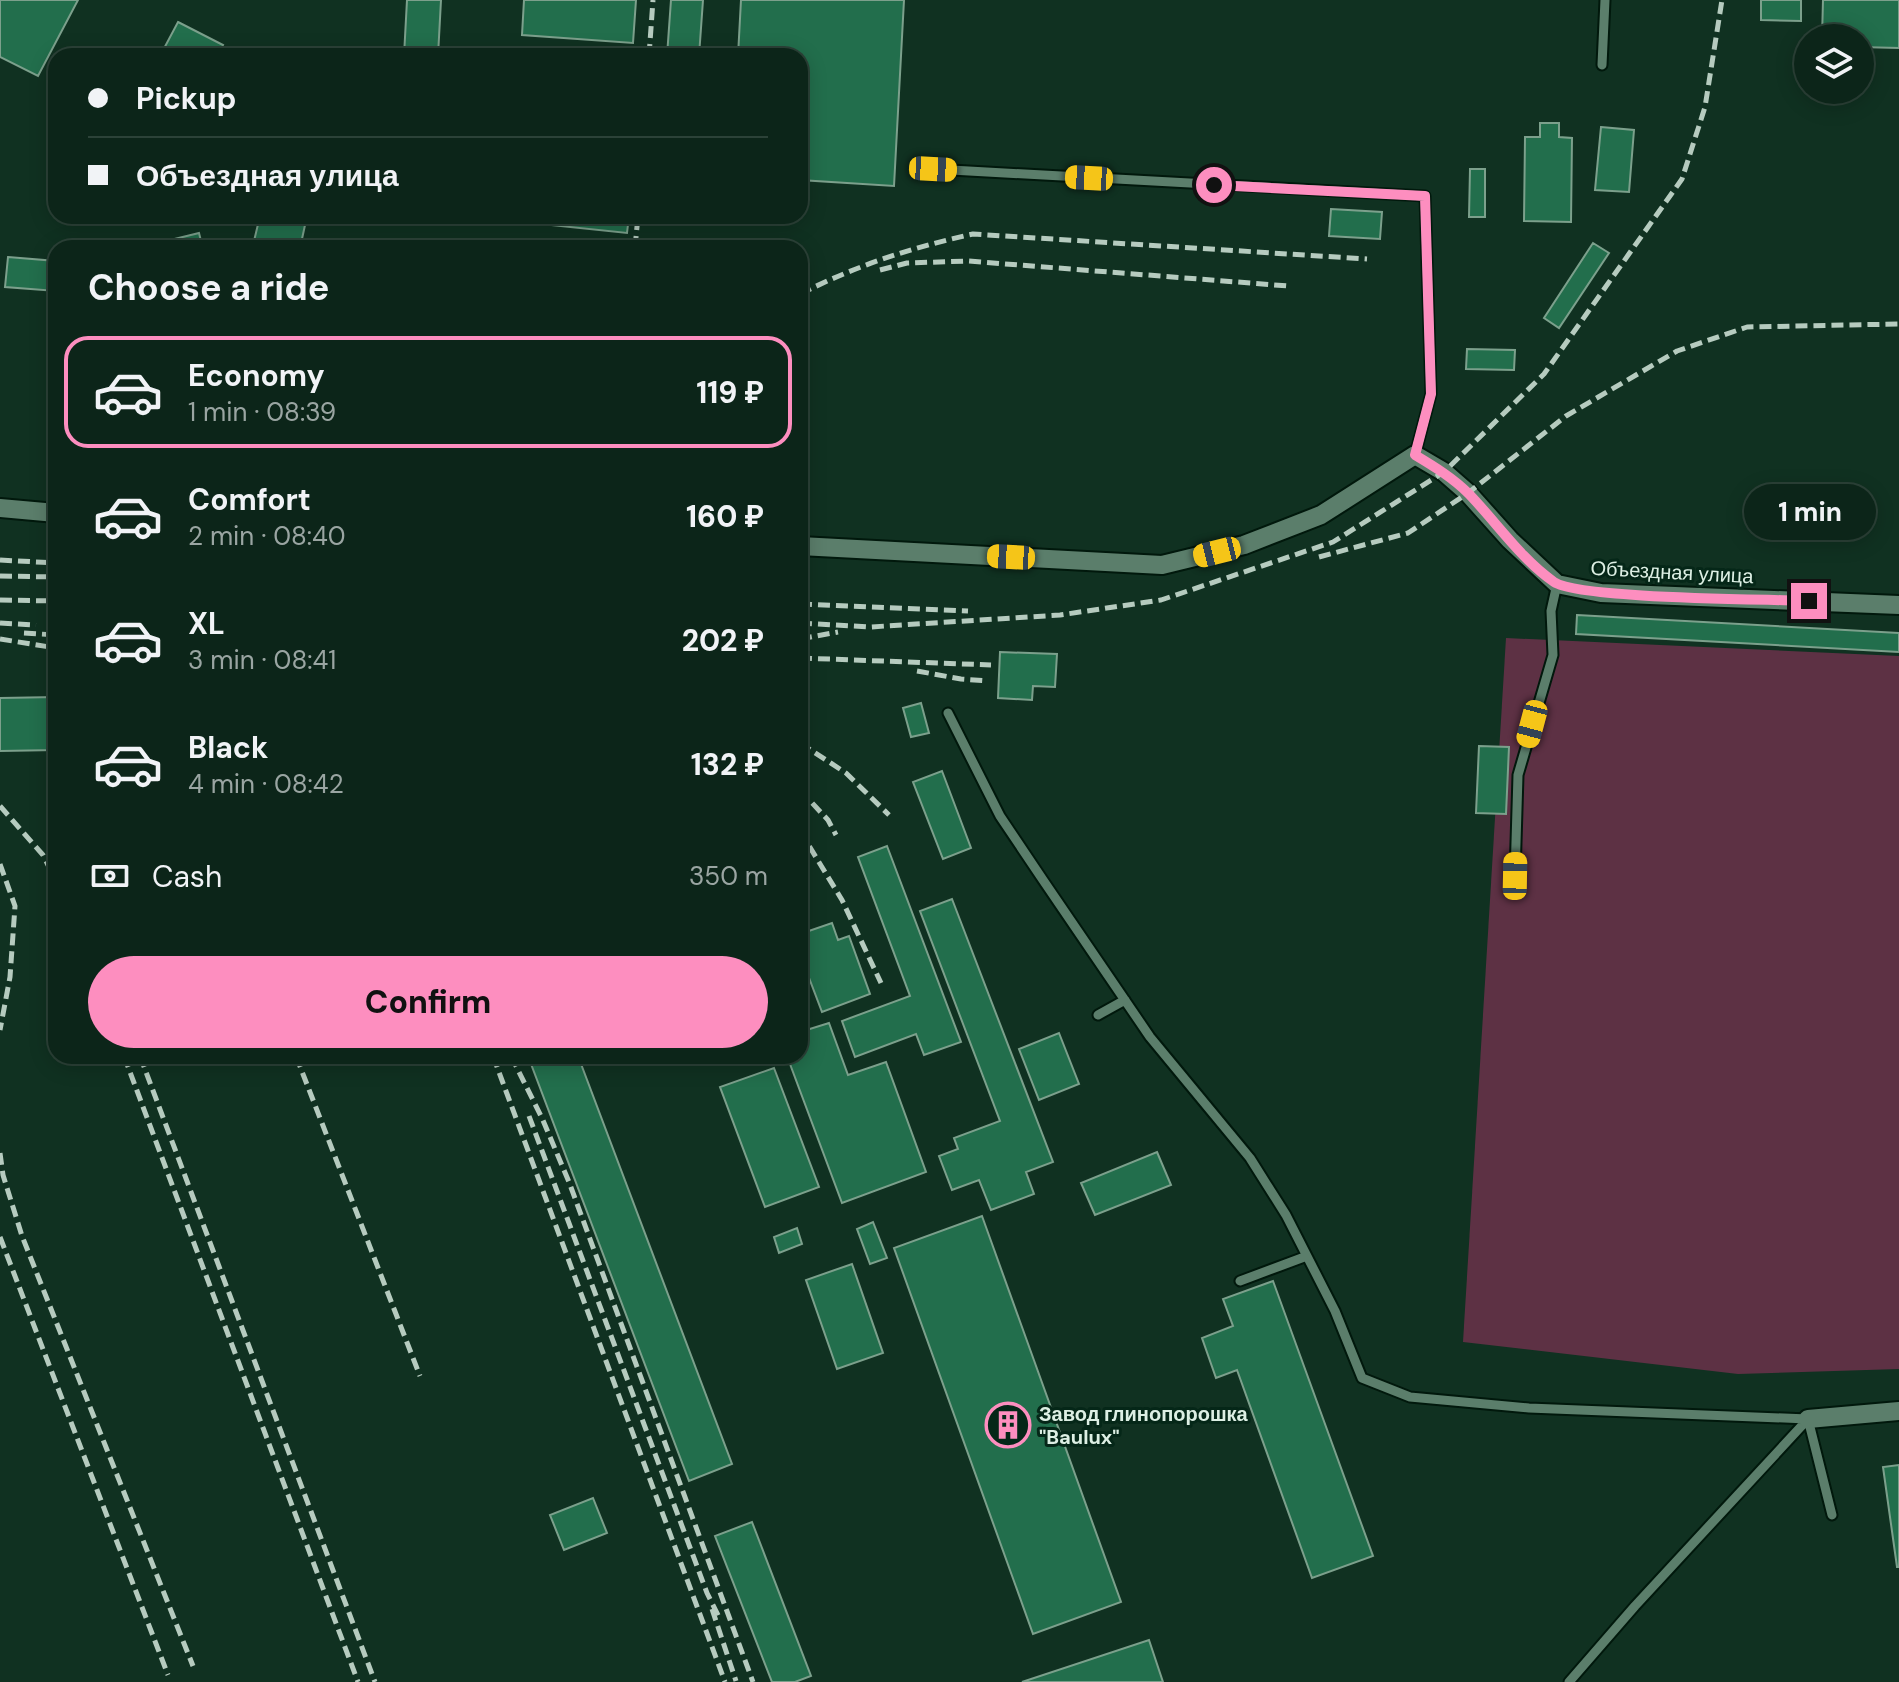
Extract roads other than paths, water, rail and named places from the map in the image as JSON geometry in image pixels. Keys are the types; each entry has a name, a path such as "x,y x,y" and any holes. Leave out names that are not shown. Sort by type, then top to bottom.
{"street":[{"path":"808,546 1162,565 1244,545 1321,515 1415,455 1444,472 1468,493 1510,540 1557,584"},
{"path":"0,508 48,512"},
{"name":"Объездная улица","path":"1557,584 1601,593 1899,605"},
{"path":"1808,1419 1899,1411"}],"lane":[{"path":"1602,65 1605,0"},
{"path":"933,169 1425,196 1431,394 1415,455"},
{"path":"1515,876 1518,775 1553,655 1551,611 1557,584"},
{"path":"948,713 1000,816 1150,1037 1250,1158 1286,1215 1335,1311 1362,1378 1410,1397 1529,1408 1808,1419"},
{"path":"1098,1015 1125,1000"},
{"path":"1240,1281 1307,1256"},
{"path":"1808,1419 1832,1515"},
{"path":"1569,1682 1808,1419"}],"railway":[{"path":"650,48 653,0"},
{"path":"808,623 870,627 1060,615 1161,600 1333,542 1444,472 1544,374 1682,179 1705,107 1722,0"},
{"path":"636,240 637,224"},
{"path":"808,290 885,258 973,234 1367,259"},
{"path":"880,270 907,263 968,261 1288,286"},
{"path":"1319,557 1408,533 1468,493 1566,416 1677,351 1747,327 1899,324"},
{"path":"0,560 48,563"},
{"path":"0,576 48,577"},
{"path":"0,600 48,601"},
{"path":"808,604 968,611"},
{"path":"0,623 36,625"},
{"path":"808,638 838,632"},
{"path":"24,633 48,634"},
{"path":"0,639 48,647"},
{"path":"808,658 991,665"},
{"path":"917,671 988,681"},
{"path":"808,748 846,773 889,815"},
{"path":"808,799 828,820 836,835"},
{"path":"0,806 43,855 48,865"},
{"path":"808,844 842,900 881,983"},
{"path":"0,864 15,906 10,977 0,1030"},
{"path":"127,1064 358,1682"},
{"path":"143,1064 375,1682"},
{"path":"299,1064 420,1376"},
{"path":"496,1064 725,1682"},
{"path":"515,1064 569,1182 753,1682"},
{"path":"529,1116 707,1593 719,1617"},
{"path":"0,1153 3,1175 22,1236 193,1666"},
{"path":"0,1237 168,1675"},
{"path":"712,1609 736,1681"}],"place":[{"name":"Завод глинопорошка \"Baulux\"","path":"1008,1425"}]}
